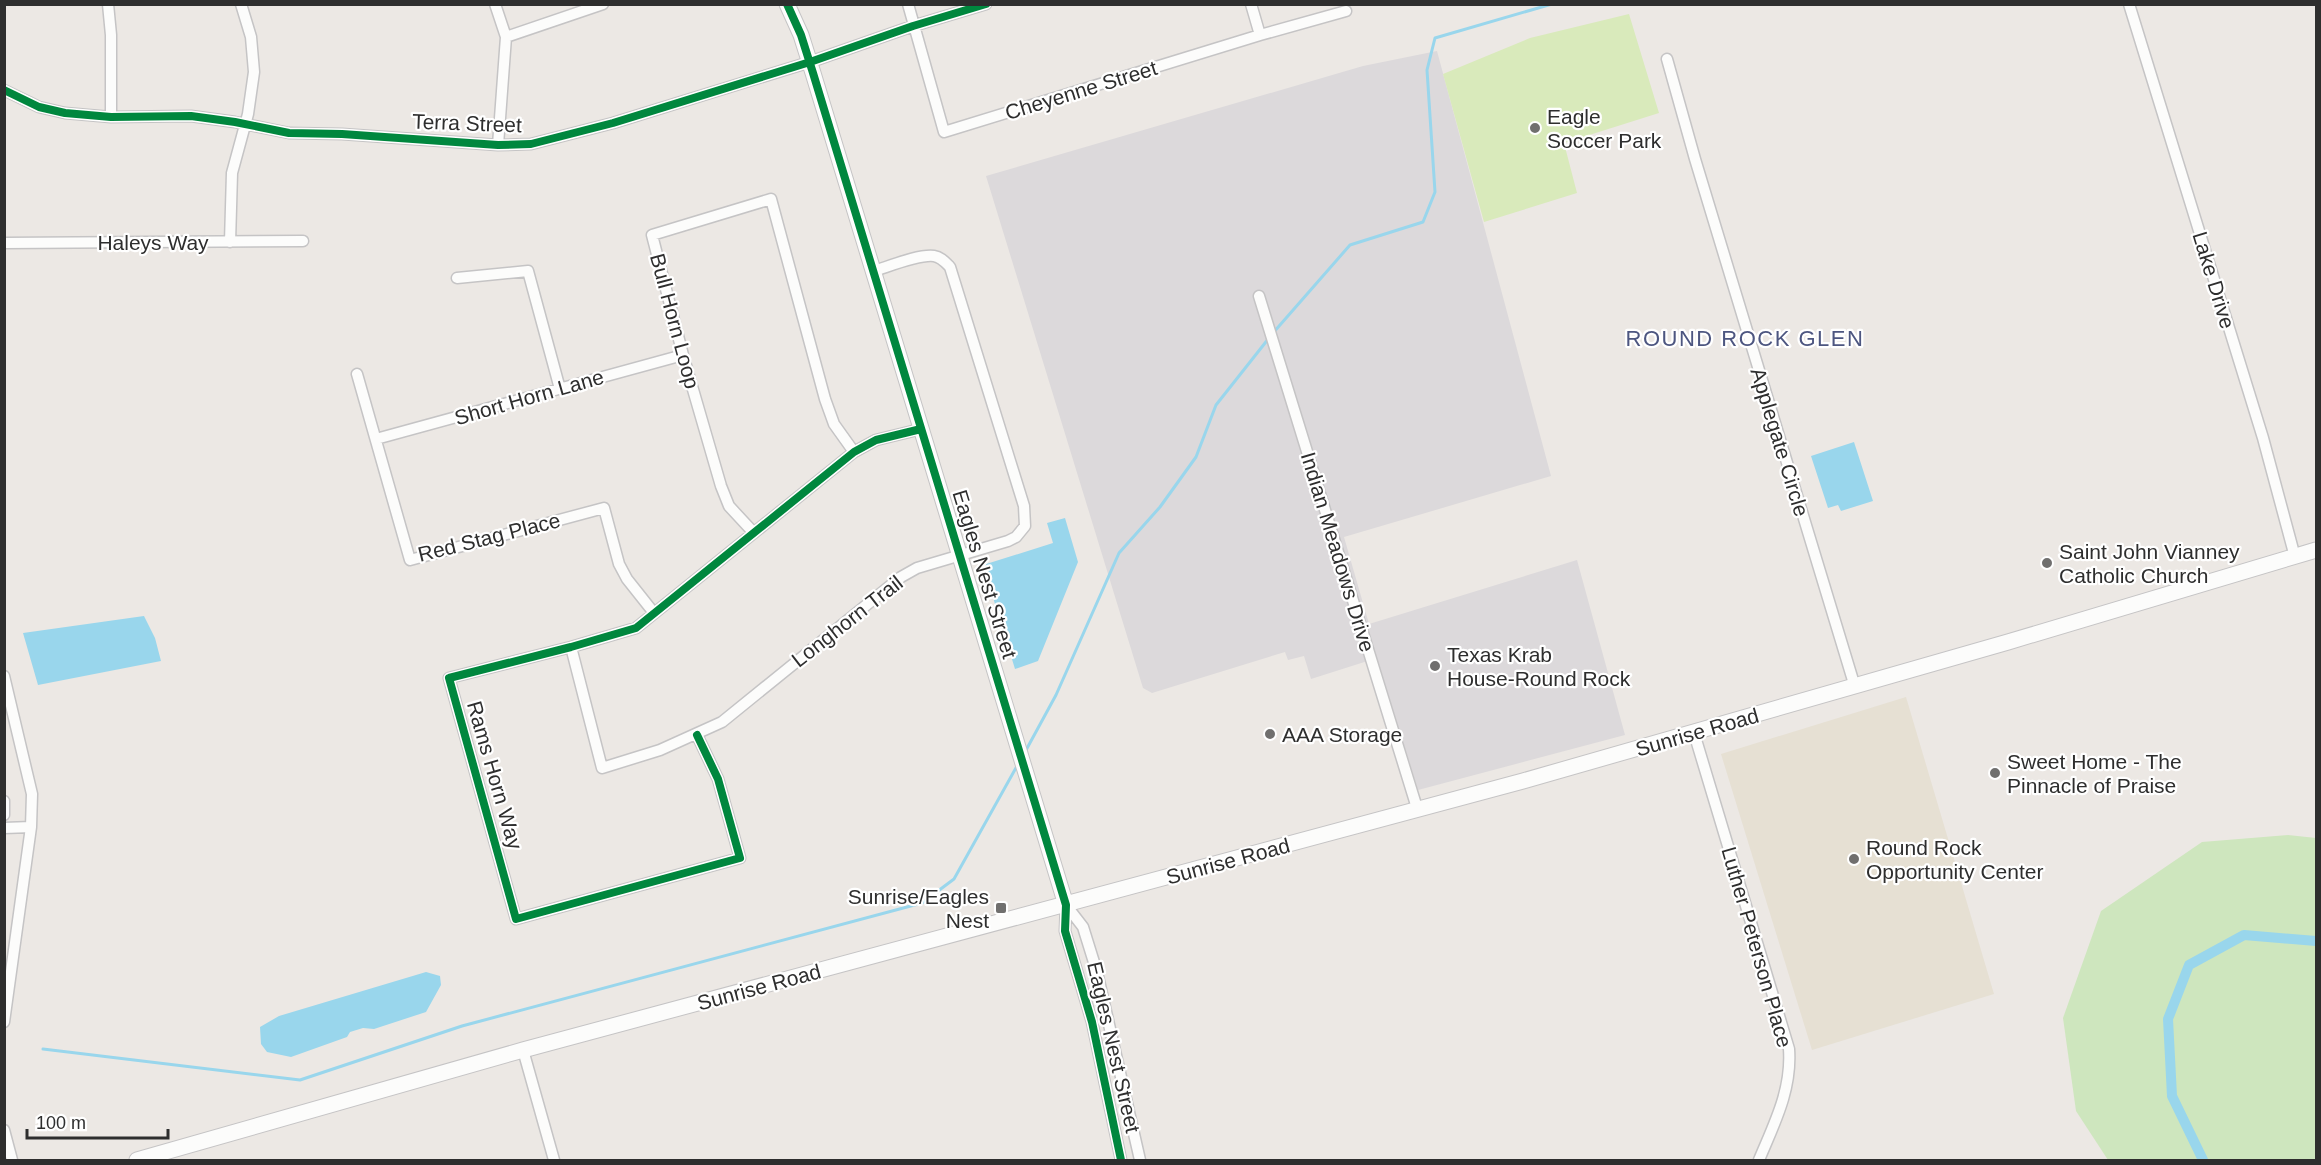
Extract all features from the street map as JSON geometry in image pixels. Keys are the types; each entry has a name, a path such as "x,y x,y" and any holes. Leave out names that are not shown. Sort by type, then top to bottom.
{"main road":[{"name":"Eagles Nest Street","path":"787,4 796,20 810,62 1066,905"},
{"name":"Sunrise Road","path":"137,1161 523,1050 1281,848 1417,808 1523,781 1855,687 2316,550"}],"street":[{"path":"108,4 111,35 111,117"},
{"path":"230,242 232,173 252,90 254,55 241,4"},
{"path":"495,4 506,37 498,145"},
{"path":"506,37 603,4"},
{"name":"Cheyenne Street","path":"908,4 944,132 1260,35 1346,11"},
{"name":"Terra Street","path":"4,90 39,106 65,113 111,117 191,116 289,133 498,145 531,144 572,135 810,62 986,4"},
{"path":"1251,4 1260,35"},
{"name":"Lake Drive","path":"2129,4 2263,438 2295,557"},
{"name":"Applegate Circle","path":"1667,59 1695,159 1855,687"},
{"name":"Bull Horn Loop","path":"754,533 729,506 721,486 652,235 771,199 825,399 834,424 854,452"},
{"name":"Haleys Way","path":"4,243 303,242"},
{"name":"Longhorn Trail","path":"571,647 602,768 660,750 722,722 901,577 917,568 1008,541 1016,537 1025,526 1024,506 950,267 935,256 923,257 874,271"},
{"path":"456,278 528,271 560,389"},
{"name":"Indian Meadows Drive","path":"1259,296 1417,808"},
{"name":"Short Horn Lane","path":"376,440 683,354"},
{"name":"Red Stag Place","path":"357,374 410,560 604,508 619,564 627,579 654,613"},
{"name":"Rams Horn Way","path":"697,735 718,779 741,858 516,919 449,678 636,628 854,452 876,440 921,429"},
{"path":"4,676 32,794 32,827 4,1022"},
{"name":"Luther Peterson Place","path":"1694,733 1789,1049 1790,1074 1787,1090 1759,1161"},
{"path":"4,801 4,815"},
{"path":"4,828 32,827"},
{"name":"Eagles Nest Street","path":"1066,905 1065,931 1092,1022 1121,1161"},
{"name":"Eagles Nest Street","path":"1066,905 1083,927 1097,972 1110,1019 1140,1161"},
{"path":"523,1050 554,1161"},
{"path":"4,1130 12,1161"}],"shaded area":[{"path":"1437,51 1551,476 1344,537 1369,624 1577,560 1625,735 1418,790 1377,658 1311,679 1304,656 1288,660 1285,652 1152,693 1143,688 986,176 1363,66"},
{"name":"Round Rock Opportunity Center","path":"1906,697 1994,994 1812,1050 1721,754"}],"green space":[{"name":"Eagle Soccer Park","path":"1629,14 1659,113 1564,143 1577,193 1484,222 1443,74 1530,38"},
{"path":"2288,835 2316,838 2316,1160 2108,1160 2076,1111 2063,1018 2101,911 2202,842"}],"water":[{"path":"1854,442 1873,501 1841,511 1838,505 1828,508 1811,456"},
{"path":"1065,518 1078,562 1038,661 1015,669 983,565 1053,543 1047,523"},
{"path":"144,616 155,638 161,661 38,685 23,633"},
{"path":"426,972 440,976 441,985 426,1012 374,1029 363,1028 350,1032 347,1037 291,1057 267,1052 261,1044 260,1027 279,1016"}],"waterway":[{"path":"1273,333 1350,245 1423,222 1435,192 1427,70 1435,38 1552,4"},
{"path":"1025,752 1056,695 1119,553 1160,507 1196,457 1216,405 1269,338"},
{"path":"43,1049 300,1080 462,1026 922,903 954,879 1017,766"},
{"path":"2203,1160 2172,1096 2168,1019 2189,965 2244,935 2316,941"}],"cycle path":[{"path":"787,4 801,35 813,73 1066,905 1065,931 1092,1022 1121,1160"},
{"path":"4,90 39,107 65,113 111,117 191,116 289,133 342,134 498,145 531,144 613,123 986,4"},
{"path":"697,735 718,779 740,858 516,919 449,678 636,628 854,452 876,440 921,429"}],"place":[{"name":"Eagle Soccer Park","path":"1535,128"},
{"name":"Saint John Vianney Catholic Church","path":"2047,563"},
{"name":"Texas Krab House-Round Rock","path":"1435,666"},
{"name":"AAA Storage","path":"1270,734"},
{"name":"Sweet Home - The Pinnacle of Praise","path":"1995,773"},
{"name":"Round Rock Opportunity Center","path":"1854,859"},
{"name":"Sunrise/Eagles Nest","path":"1001,908"}],"district":[{"name":"ROUND ROCK GLEN","path":"1745,338"}]}
